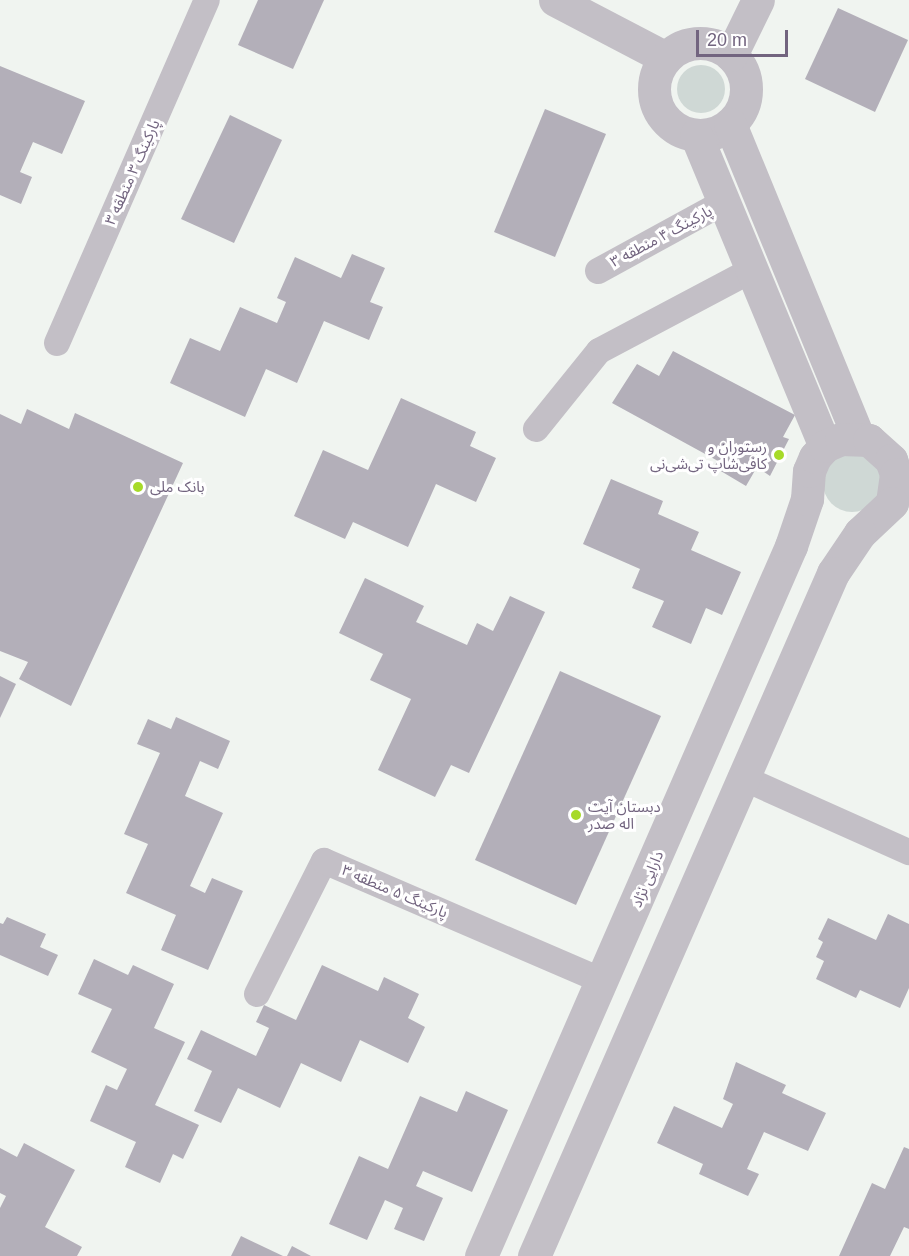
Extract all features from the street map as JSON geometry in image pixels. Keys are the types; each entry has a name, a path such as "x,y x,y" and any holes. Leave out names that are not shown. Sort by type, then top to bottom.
{"street":[{"name":"پارکینگ ۳ منطقه ۳","path":"57,343 207,0"},
{"path":"555,0 666,58"},
{"path":"731,55 758,0"},
{"path":"705,43 731,55 741,67 745,98 730,124 708,134 696,135 682,132 660,113 655,84 666,58 691,44 705,43"},
{"path":"730,124 859,438"},
{"path":"534,1256 741,777 833,573 865,528 892,503 896,474 900,466 882,449 859,438 842,439 825,446 696,135"},
{"name":"پارکینگ ۴ منطقه ۳","path":"598,271 724,202"},
{"path":"536,429 599,351 752,270"},
{"name":"دارایی نژاد","path":"481,1256 791,546 807,499 809,471 825,446"},
{"path":"865,528 909,525"},
{"path":"741,777 909,852"},
{"name":"پارکینگ ۵ منطقه ۳","path":"257,994 324,861 603,981"}],"shaded area":[{"path":"701,65 718,72 725,89 718,106 701,113 684,106 677,89 684,72"},
{"path":"852,454 868,459 876,467 881,483 876,499 868,507 852,512 836,507 828,499 823,483 828,467 836,459"}],"building":[{"path":"258,0 324,0 293,69 238,45"},
{"path":"838,8 908,40 875,112 805,79"},
{"path":"0,66 85,101 62,154 33,142 20,172 32,177 21,204 0,195"},
{"path":"545,109 606,134 555,257 494,232"},
{"path":"230,115 282,140 234,243 181,219"},
{"path":"352,254 385,268 370,302 383,307 369,340 324,321 297,383 266,369 245,417 170,383 190,338 220,351 240,307 277,323 286,302 277,298 295,257 341,278"},
{"path":"673,351 795,415 783,437 789,439 770,476 757,467 746,486 714,467 718,461 612,403 637,364 659,376"},
{"path":"401,398 476,432 470,446 496,458 476,502 436,484 408,547 353,522 345,539 294,516 323,450 368,470"},
{"path":"27,409 69,429 75,413 183,463 71,706 19,679 28,662 0,651 0,414 21,424"},
{"path":"611,479 663,501 658,514 699,532 691,550 741,572 722,615 706,608 691,644 652,627 664,601 632,588 640,569 583,544"},
{"path":"365,578 424,606 416,622 467,645 477,623 493,631 510,596 545,612 469,773 451,765 435,797 378,770 411,699 370,680 383,654 339,633"},
{"path":"560,671 661,716 576,905 475,860"},
{"path":"0,676 16,684 0,718"},
{"path":"176,717 230,741 218,769 200,761 185,796 223,813 190,886 205,893 212,878 243,891 208,970 161,950 176,915 126,893 148,844 124,834 160,753 137,744 148,719 171,729"},
{"path":"888,914 909,924 909,988 900,1008 860,990 856,998 816,979 824,961 816,957 823,942 818,939 828,918 876,940"},
{"path":"7,917 46,934 40,947 58,955 48,976 0,955 0,923 3,924"},
{"path":"94,959 128,975 133,965 174,984 154,1028 185,1042 155,1105 199,1125 183,1159 173,1154 160,1183 125,1167 136,1142 90,1121 106,1085 117,1090 127,1069 91,1052 112,1009 78,994"},
{"path":"322,965 378,991 384,977 419,994 408,1018 425,1027 408,1063 360,1040 341,1082 301,1063 280,1108 238,1088 221,1123 194,1111 212,1071 187,1059 201,1030 256,1056 269,1028 256,1022 264,1005 296,1020"},
{"path":"736,1062 786,1085 782,1093 826,1113 808,1151 764,1132 747,1169 759,1174 748,1196 699,1174 703,1164 657,1143 674,1106 722,1128 733,1104 723,1099"},
{"path":"466,1091 508,1110 472,1192 423,1171 416,1186 443,1198 424,1241 394,1229 403,1208 385,1200 367,1240 329,1224 359,1156 388,1169 420,1096 457,1112"},
{"path":"24,1143 75,1170 45,1227 82,1247 77,1256 0,1256 0,1208 6,1196 0,1193 0,1148 17,1157"},
{"path":"904,1147 909,1149 909,1229 904,1227 890,1256 839,1256 872,1183 885,1189"},
{"path":"241,1236 283,1256 231,1256"},
{"path":"292,1246 311,1256 287,1256"}],"place":[{"name":"رستوران و کافی‌شاپ تی‌شی‌نی","path":"779,455"},
{"name":"بانک ملی","path":"138,487"},
{"name":"دبستان آیت اله صدر","path":"576,815"}]}
